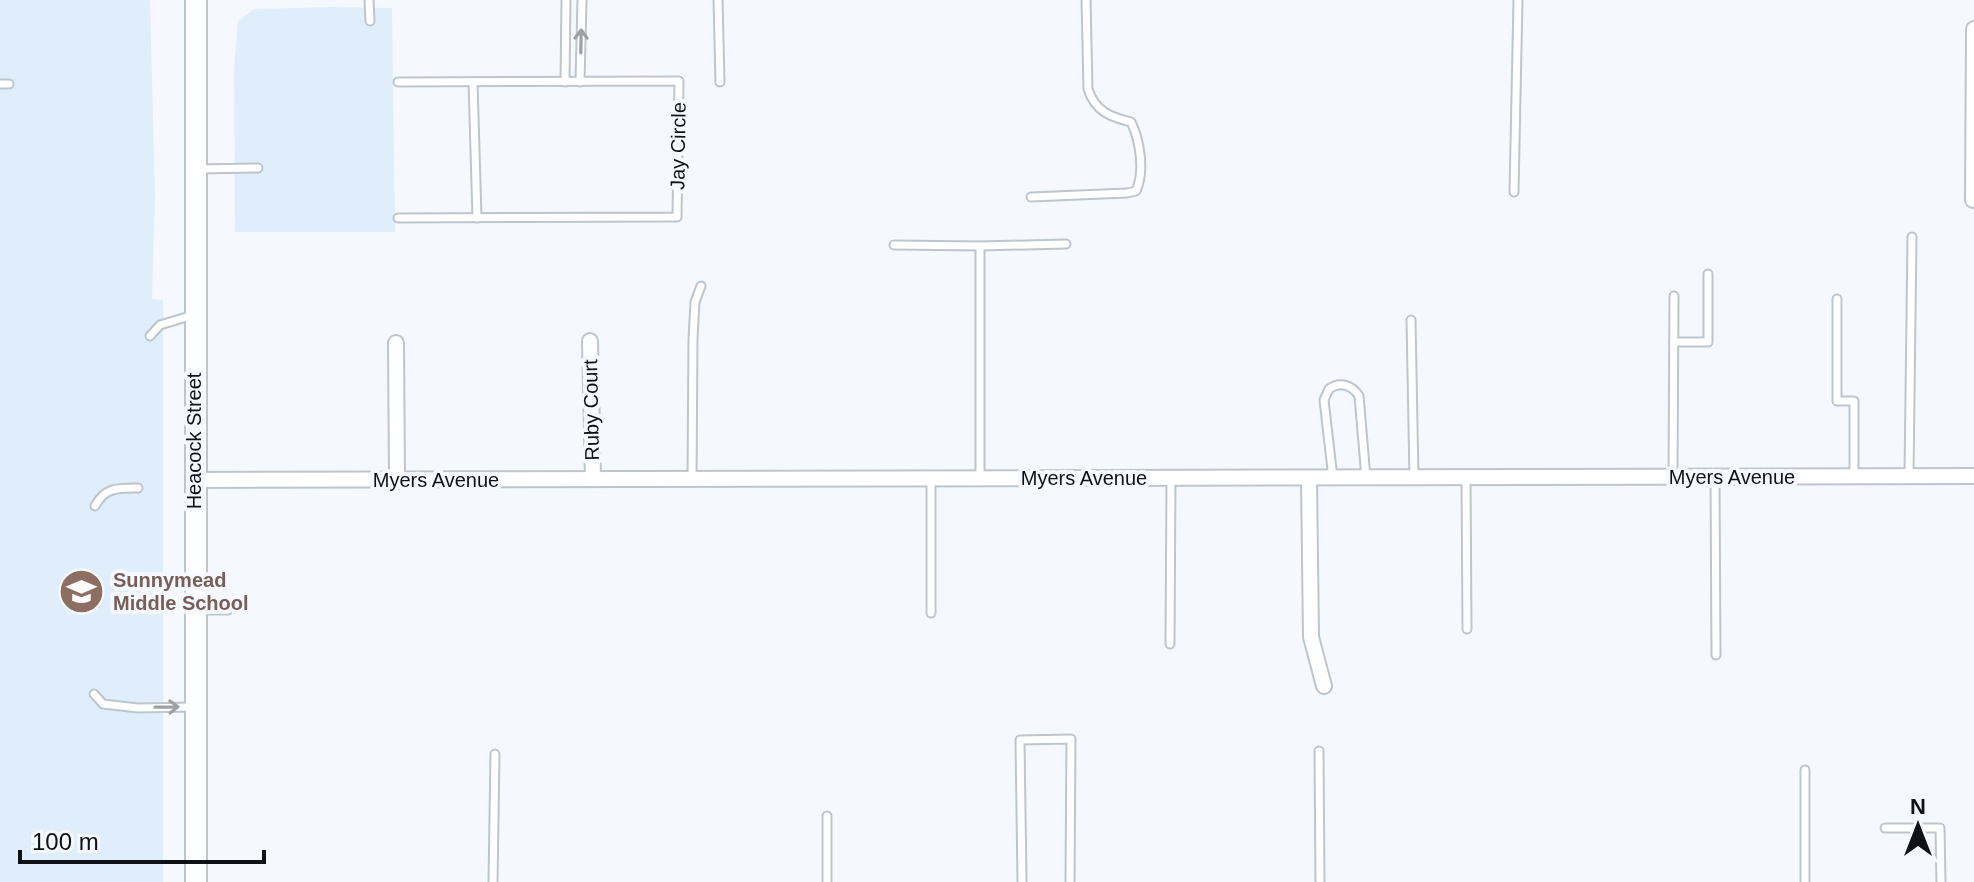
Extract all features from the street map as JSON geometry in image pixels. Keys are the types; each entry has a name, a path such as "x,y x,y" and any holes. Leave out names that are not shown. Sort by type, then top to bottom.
{"main road":[{"name":"Heacock Street","path":"196,0 196,882"}],"street":[{"path":"1973,200 1974,29"},
{"name":"Ruby Court","path":"590,341 593,479"},
{"path":"396,343 397,481"},
{"name":"Myers Avenue","path":"194,480 1974,476"},
{"path":"1309,478 1311,637 1324,686"}],"lane":[{"path":"369,0 370,21"},
{"path":"565,82 566,0"},
{"path":"580,82 582,0"},
{"path":"718,0 720,82"},
{"path":"1031,197 1127,193 1136,191 1139,185 1139,150 1131,122 1110,116 1092,102 1088,89 1086,0"},
{"path":"1514,192 1518,0"},
{"name":"Jay Circle","path":"398,82 679,81 677,217 398,218"},
{"path":"473,82 477,218"},
{"path":"195,169 258,168"},
{"path":"1909,476 1912,237"},
{"path":"894,245 1066,244"},
{"path":"980,246 980,479"},
{"path":"1674,342 1708,342 1708,274"},
{"path":"692,479 693,339 695,302 701,286"},
{"path":"1673,477 1674,296"},
{"path":"1837,299 1837,401 1854,401 1854,476"},
{"path":"150,336 160,325 195,314"},
{"path":"1411,320 1414,478"},
{"path":"1333,478 1324,400 1329,389 1340,385 1348,386 1359,396 1366,478"},
{"path":"1715,477 1716,655"},
{"path":"1170,644 1171,478"},
{"path":"1466,478 1467,629"},
{"path":"931,479 931,613"},
{"path":"95,506 100,496 112,488 138,488"},
{"path":"195,610 228,610"},
{"path":"94,694 103,704 138,708 195,707"},
{"path":"1022,882 1020,740 1071,739 1070,882"},
{"path":"1319,751 1320,882"},
{"path":"493,882 495,754"},
{"path":"1805,770 1805,882"},
{"path":"827,816 827,882"},
{"path":"1885,828 1940,828 1941,882"}],"shaded area":[{"name":"Sunnymead Middle School","path":"0,0 150,0 155,195 152,299 163,300 163,882 0,882"},
{"path":"392,8 395,232 235,232 234,69 238,21 254,9"}],"place":[{"name":"Sunnymead Middle School","path":"82,591"}]}
